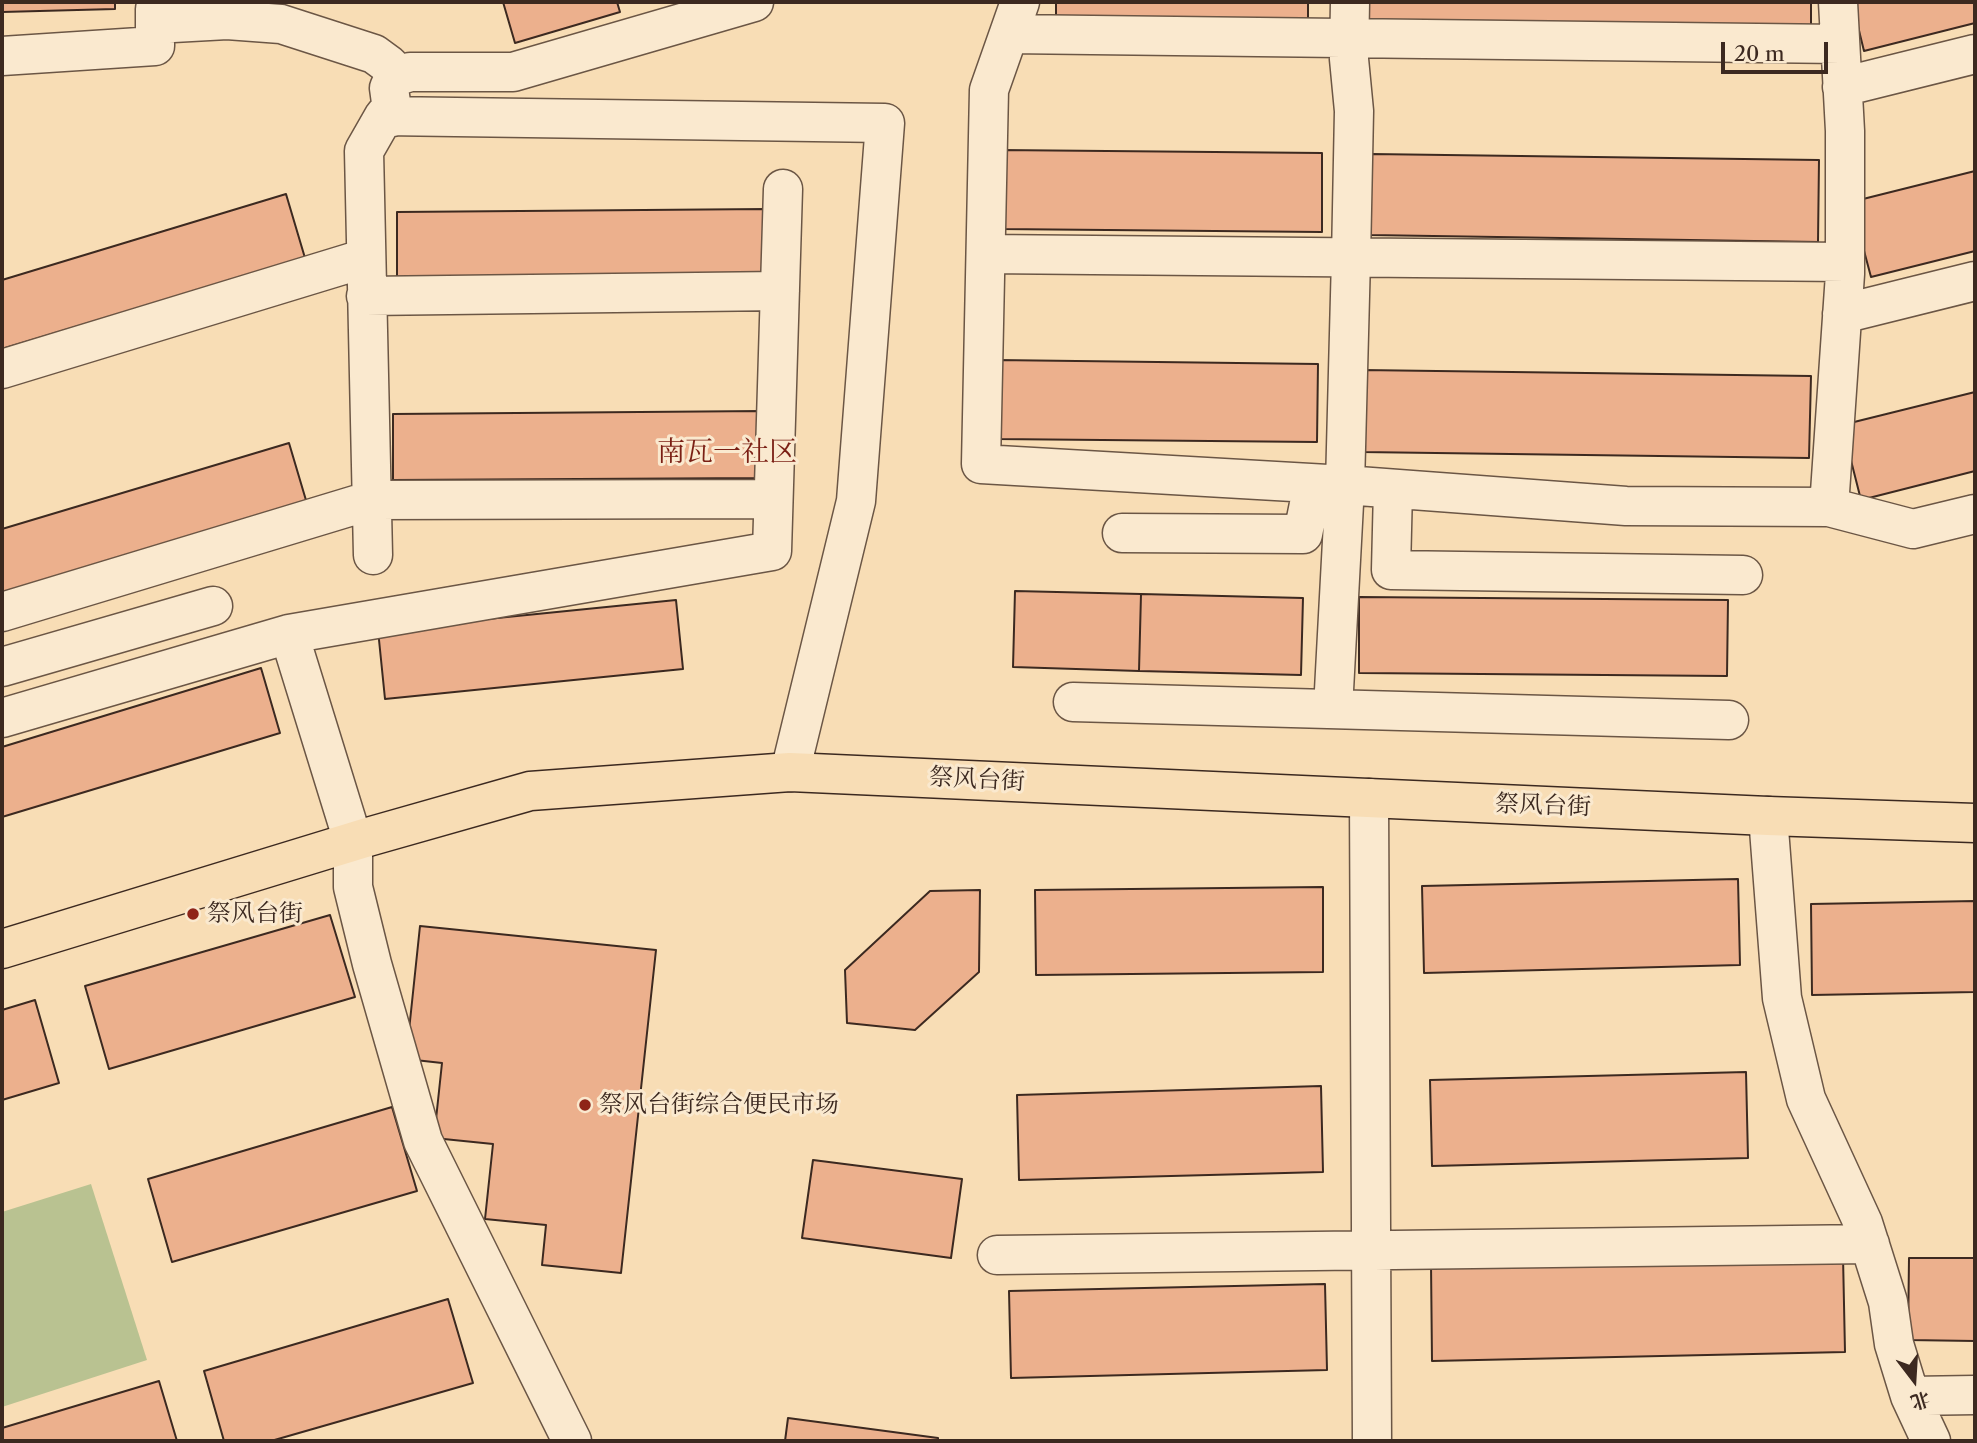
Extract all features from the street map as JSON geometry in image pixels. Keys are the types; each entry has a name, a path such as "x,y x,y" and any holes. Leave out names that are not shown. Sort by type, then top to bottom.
{"main road":[{"name":"祭风台街","path":"2,949 353,841 530,791 790,772 1768,816 1975,822"}],"street":[{"path":"393,117 388,88 394,77 410,72 513,72 754,2"},
{"path":"1829,507 1845,262 1838,2"},
{"path":"2,57 155,46 155,13 231,11 374,54 389,65 394,77"},
{"path":"1840,44 1350,19 1014,18 989,90 981,464 1626,506 1829,507 1913,529 1975,514"},
{"path":"1333,709 1329,485 1351,258 1354,111 1350,19"},
{"path":"1842,87 1975,54"},
{"path":"373,555 364,151 384,116 885,123 856,501 790,772"},
{"path":"2,718 289,634 772,551 783,189"},
{"path":"986,254 1845,262"},
{"path":"2,369 366,258"},
{"path":"1842,314 1975,281"},
{"path":"366,296 780,291"},
{"path":"1122,533 1303,534 1329,485"},
{"path":"1393,489 1391,570 1743,575"},
{"path":"2,612 372,500 773,499"},
{"path":"2,667 213,606"},
{"path":"289,634 353,841 353,887 372,964 423,1141 572,1441"},
{"path":"1073,702 1729,720"},
{"path":"1369,798 1372,1441"},
{"path":"1768,816 1782,998 1806,1099 1863,1223 1888,1302 1894,1344 1910,1396 1931,1441"},
{"path":"997,1255 1870,1244"},
{"path":"1910,1396 1975,1395"}],"green space":[{"path":"91,1184 147,1360 2,1407 2,1212"}],"building":[{"path":"2,2 115,2 115,9 2,12"},
{"path":"503,2 617,2 620,12 515,43"},
{"path":"1056,2 1308,2 1308,21 1056,22"},
{"path":"1363,2 1811,2 1811,32 1363,26"},
{"path":"1852,2 1975,2 1975,23 1864,51"},
{"path":"999,150 1322,153 1322,232 999,229"},
{"path":"1371,154 1819,160 1818,242 1369,235"},
{"path":"1975,171 1975,251 1871,277 1851,202"},
{"path":"286,194 305,258 2,349 2,280"},
{"path":"767,209 768,276 397,279 397,212"},
{"path":"996,360 1318,364 1317,442 995,439"},
{"path":"1362,370 1811,376 1809,458 1361,452"},
{"path":"1975,392 1975,471 1861,500 1842,425"},
{"path":"763,411 764,478 393,480 393,414"},
{"path":"289,443 308,507 2,598 2,529"},
{"path":"1015,591 1141,594 1139,671 1013,667"},
{"path":"1141,594 1303,598 1301,675 1139,671"},
{"path":"1359,597 1728,600 1727,676 1359,673"},
{"path":"676,600 683,669 385,699 378,630"},
{"path":"261,668 280,733 2,817 2,747"},
{"path":"1738,879 1740,965 1424,973 1422,886"},
{"path":"1323,887 1323,972 1036,975 1035,890"},
{"path":"980,890 979,972 915,1030 847,1023 845,970 930,891"},
{"path":"1975,901 1975,992 1812,995 1811,904"},
{"path":"330,915 355,997 109,1069 85,986"},
{"path":"420,926 656,950 621,1273 542,1265 546,1225 485,1219 493,1144 434,1138 442,1063 406,1059"},
{"path":"35,1000 59,1083 2,1100 2,1010"},
{"path":"1746,1072 1748,1158 1432,1166 1430,1080"},
{"path":"1321,1086 1323,1172 1019,1180 1017,1095"},
{"path":"392,1107 417,1191 172,1262 148,1179"},
{"path":"813,1160 962,1179 951,1258 802,1238"},
{"path":"1843,1256 1845,1352 1432,1361 1431,1264"},
{"path":"1909,1258 1975,1258 1975,1341 1908,1340"},
{"path":"1325,1284 1327,1370 1011,1378 1009,1291"},
{"path":"448,1299 473,1383 271,1441 224,1441 204,1371"},
{"path":"159,1381 177,1441 2,1441 2,1428"},
{"path":"788,1418 938,1438 938,1441 785,1441"}],"place":[{"name":"祭风台街","path":"193,914"},
{"name":"祭风台街综合便民市场","path":"585,1105"}],"district":[{"name":"南瓦一社区","path":"727,453"}]}
